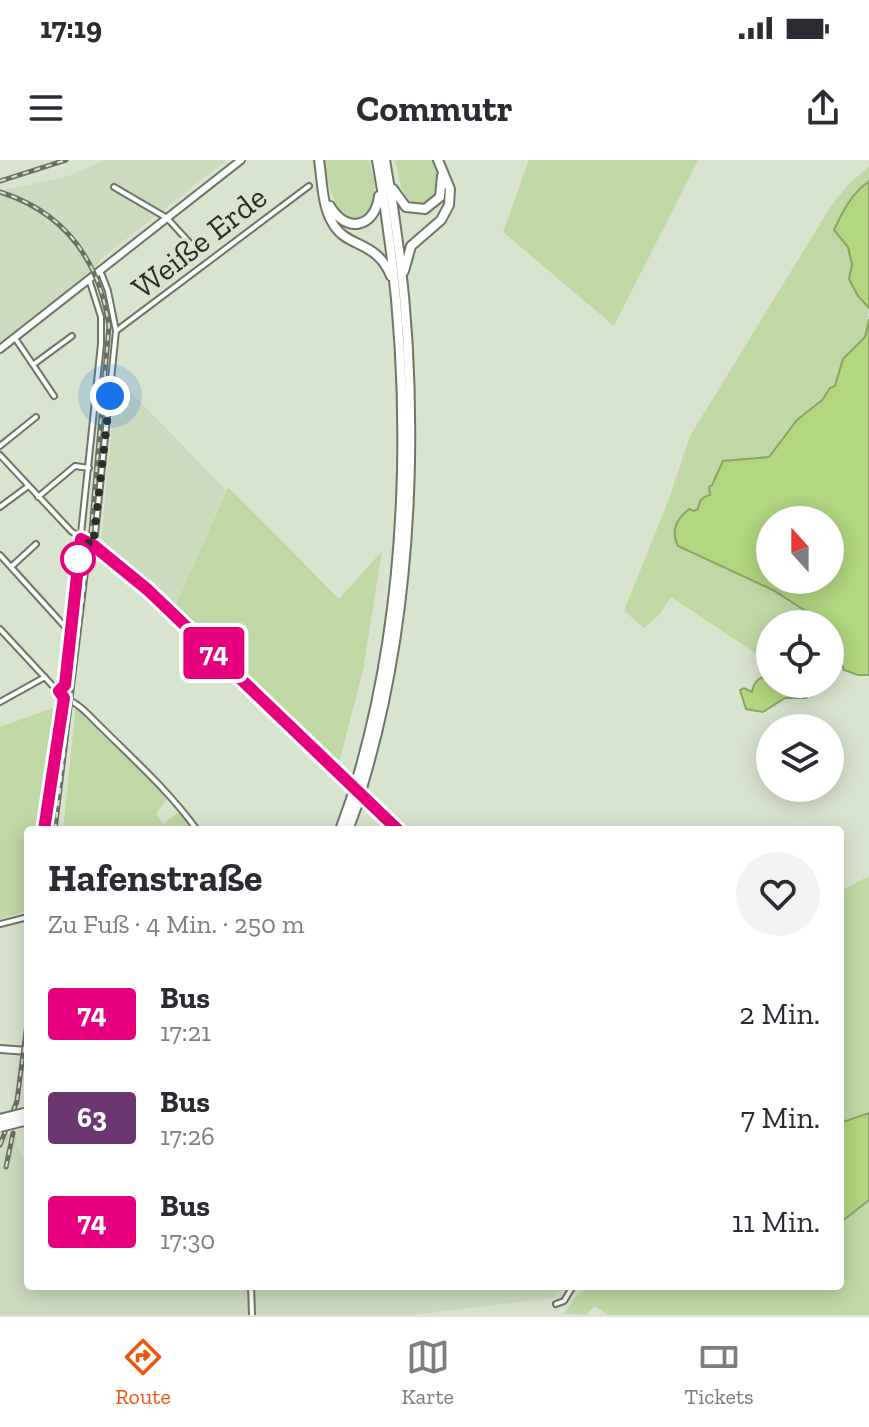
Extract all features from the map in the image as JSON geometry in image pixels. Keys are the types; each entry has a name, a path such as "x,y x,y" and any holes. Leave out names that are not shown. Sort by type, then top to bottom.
{"highway":[{"path":"319,160 328,213 335,228 378,254 398,284"},
{"path":"377,160 385,182 406,207 420,210 437,201 443,188 438,160 450,189 445,215 408,251 398,284"},
{"path":"349,826 382,669 398,544 401,419 398,284 385,160"},
{"path":"325,196 342,221 362,223 377,210 385,182"},
{"path":"342,826 354,801"},
{"path":"0,1119 24,1113"},
{"path":"0,1127 24,1121"}],"main road":[{"path":"0,349 241,160"},
{"path":"0,1049 24,1051"}],"street":[{"name":"Weiße Erde","path":"116,331 309,186"},
{"path":"114,187 167,218 198,252"},
{"path":"93,545 116,331 108,291 100,270"},
{"path":"59,691 65,685 102,331 99,305 89,279"},
{"path":"34,364 72,336"},
{"path":"15,338 54,396"},
{"path":"0,446 36,417"},
{"path":"0,455 81,539 128,572 395,826"},
{"path":"38,497 75,466 89,468"},
{"path":"0,507 28,487"},
{"path":"11,567 36,544"},
{"path":"0,555 69,631"},
{"path":"0,629 64,698 87,713 154,777 194,826"},
{"path":"0,702 45,677"},
{"path":"45,826 64,698"},
{"path":"0,924 24,918"},
{"path":"251,1290 252,1315"},
{"path":"556,1304 564,1301 571,1290"}],"shaded area":[{"path":"104,160 227,160 102,258 88,276 0,345 0,191 66,177"},
{"path":"324,160 369,160 375,194 369,212 361,217 344,215 330,188"},
{"path":"395,160 435,160 440,190 434,199 421,205 410,202 401,187"},
{"path":"529,160 698,160 614,326 503,232"},
{"path":"869,166 869,181 857,190 845,207 848,247 858,296 869,308 865,336 843,359 835,386 797,420 769,457 723,462 711,495 700,501 678,546 756,582 756,594 779,594 804,610 756,610 756,654 671,597 659,615 644,628 624,611 669,499 690,436 831,206"},
{"path":"869,181 869,308 849,279 852,265 848,247 834,230 852,197"},
{"path":"869,319 869,675 844,670 844,610 804,610 779,594 844,594 844,506 756,506 756,582 678,546 675,535 681,517 689,509 698,509 701,500 710,495 709,487 723,461 769,457 797,420 835,386 843,359 865,337"},
{"path":"116,377 226,490 174,609 101,544"},
{"path":"228,487 339,599 382,551 363,670 338,767 174,609"},
{"path":"756,682 756,698 785,698 763,712 746,709 740,690 744,688 752,692"},
{"path":"76,705 169,796 156,814 163,824 181,810 192,826 63,826"},
{"path":"58,706 41,826 24,826 24,912 0,919 0,727"},
{"path":"869,876 869,1113 844,1122 845,1114 844,889"},
{"path":"869,1113 869,1200 844,1220 844,1122"},
{"path":"16,1132 17,1146 24,1160 24,1290 562,1290 553,1298 413,1315 0,1315 0,1136"},
{"path":"869,1200 869,1315 608,1315 595,1306 586,1315 564,1314 578,1293 587,1290 844,1290 844,1220"}],"railway":[{"path":"0,181 66,160"},
{"path":"0,192 43,213 76,242 97,280 109,326 90,543 55,826"},
{"path":"0,1145 17,1101 24,1047"},
{"path":"6,1167 13,1133"}],"bus line":[{"name":"74","path":"45,826 64,698 59,691 65,685 81,539 93,545 148,590 394,826"}],"route":[{"path":"78,559 81,539 93,545 110,396"}]}
